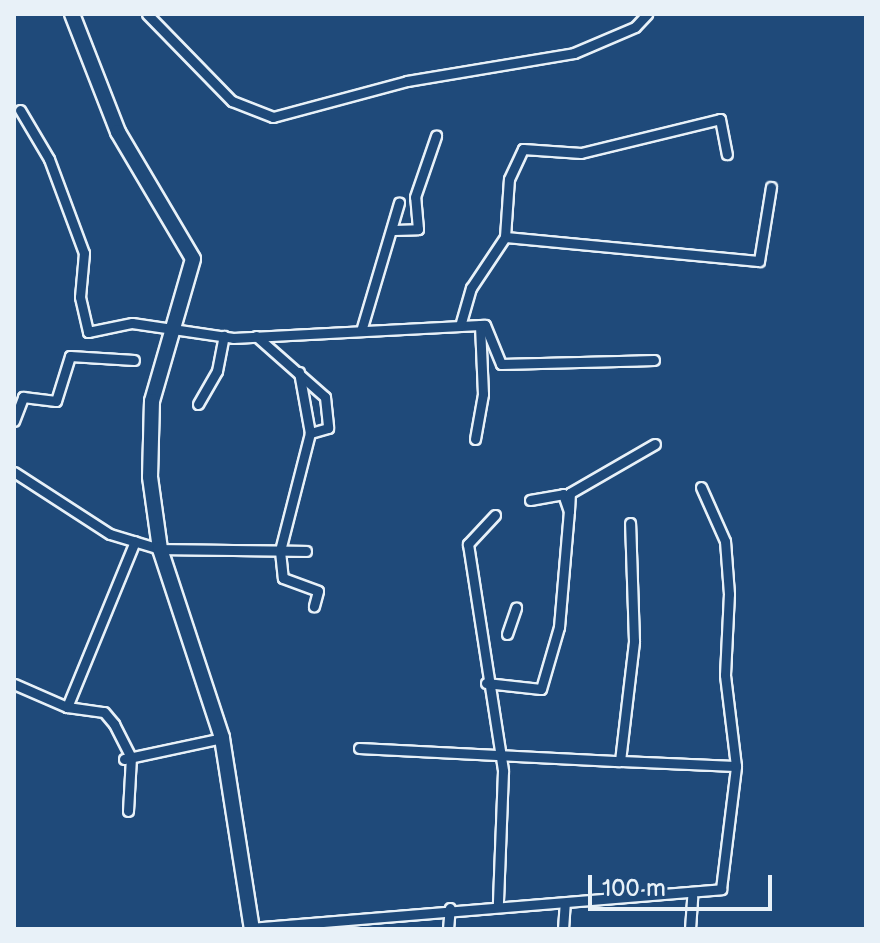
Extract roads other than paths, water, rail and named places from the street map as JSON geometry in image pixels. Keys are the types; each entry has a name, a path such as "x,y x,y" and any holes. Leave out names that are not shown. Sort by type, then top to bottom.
{"main road":[{"path":"72,14 118,132 188,241 193,274 148,437 160,549 222,738 250,929"}],"street":[{"path":"147,14 232,101 273,117 407,81 574,53 635,27 647,14"},
{"path":"20,110 49,159 84,253 80,297 88,332 132,323 178,327 224,336 480,325 492,330 494,358 501,364 654,360"},
{"path":"460,326 471,288 505,237 509,179 523,149 581,153 720,119 727,154"},
{"path":"394,230 418,229 415,197 436,136"},
{"path":"505,237 759,261 771,187"},
{"path":"361,331 394,230 399,203"},
{"path":"475,439 483,394 480,325"},
{"path":"198,404 217,371 224,336"},
{"path":"256,336 325,397 328,428 310,433"},
{"path":"14,421 23,397 56,401 70,356 134,360"},
{"path":"299,372 310,433 280,551 283,578 318,591 314,606"},
{"path":"486,683 541,689 559,627 570,493 655,444"},
{"path":"14,472 92,524 160,549 306,551"},
{"path":"250,929 498,904 692,897 721,889 736,766 726,708 725,541 701,487"},
{"path":"530,500 563,494 569,511"},
{"path":"495,515 468,544 498,757 505,836 498,904"},
{"path":"620,761 634,641 630,523"},
{"path":"67,707 135,541"},
{"path":"507,634 516,608"},
{"path":"14,684 67,707 104,712 127,758 128,811"},
{"path":"127,758 222,738"},
{"path":"359,748 736,766"},
{"path":"690,929 692,897"},
{"path":"563,929 565,903"},
{"path":"448,929 450,908"}]}
